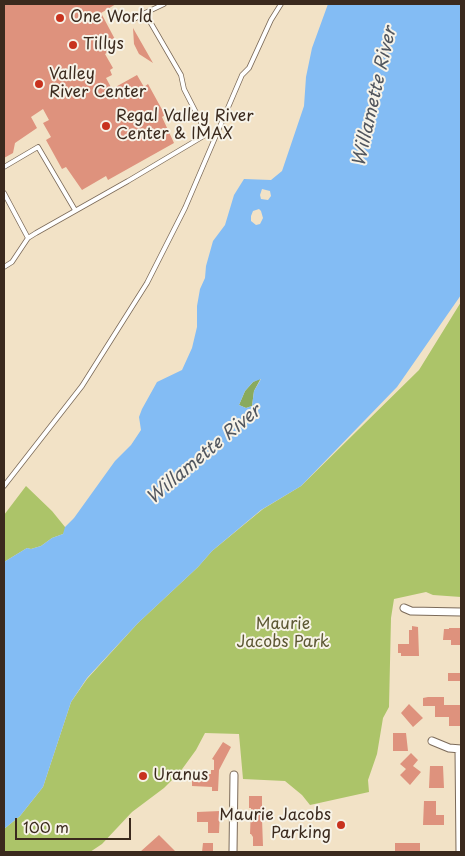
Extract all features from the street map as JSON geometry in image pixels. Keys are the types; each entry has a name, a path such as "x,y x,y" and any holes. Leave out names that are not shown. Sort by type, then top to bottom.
{"street":[{"path":"404,608 411,611 461,612"},
{"path":"432,741 449,748 460,749 460,852"},
{"path":"233,852 234,775"}],"lane":[{"path":"134,19 164,4"},
{"path":"4,486 82,386 137,300 186,208 242,76 249,68 270,20 281,4"},
{"path":"145,13 181,75 184,89 208,134 215,137"},
{"path":"4,268 12,262 28,238 208,134"},
{"path":"6,166 38,147 75,210"},
{"path":"4,193 28,238"}],"green space":[{"name":"Maurie Jacobs Park","path":"461,302 461,597 433,595 426,592 394,599 391,618 389,707 383,718 377,754 368,780 369,792 310,805 302,795 285,781 243,779 239,734 205,733 196,750 180,772 164,788 132,812 102,844 90,852 4,852 4,829 20,816 43,787 71,702 87,679 138,623 198,567 212,551 263,509 301,486 419,370"},
{"path":"261,378 254,391 252,406 246,408 239,405 245,391 253,382"},
{"path":"26,486 52,511 65,527 65,531 41,546 31,549 27,548 4,562 4,515"}],"water":[{"name":"Willamette River","path":"328,4 461,4 461,295 397,387 301,486 261,510 212,551 198,567 138,623 87,678 71,702 43,787 20,816 4,829 4,562 27,548 31,549 41,546 52,538 63,534 65,527 74,518 115,461 131,445 141,430 139,417 157,382 182,370 192,348 197,327 197,306 200,289 205,278 206,266 213,241 225,225 234,195 244,179 271,180 282,171 304,106 306,77 312,48","holes":["262,189 270,191 271,196 268,200 261,199","259,209 261,211 263,218 260,224 256,225 251,221 253,211","261,379 254,391 252,406 246,408 239,405 245,391 253,382"]}],"building":[{"path":"4,4 116,4 101,13 118,45 105,54 113,68 110,70 112,75 106,78 112,89 137,75 144,87 148,84 165,115 162,117 174,143 108,180 106,176 82,190 66,167 62,169 46,140 51,137 43,123 49,120 43,109 31,117 37,128 15,143 13,153 4,158"},
{"path":"133,28 153,63 139,54 134,44"},
{"path":"412,626 418,627 419,656 401,656 401,653 398,653 398,644 409,644 409,630 412,630"},
{"path":"461,628 461,645 451,645 451,640 443,640 444,629"},
{"path":"448,673 461,673 461,681 448,681"},
{"path":"444,697 444,705 461,705 461,726 449,726 449,717 435,717 435,706 423,706 423,698"},
{"path":"409,704 423,718 413,727 401,713"},
{"path":"393,733 406,733 408,751 393,751"},
{"path":"223,742 231,747 219,770 218,791 212,791 212,787 192,786 192,774 211,774 211,770 214,770 214,760 212,759"},
{"path":"411,753 418,760 413,766 421,772 410,785 400,775 406,769 400,764"},
{"path":"430,766 443,766 444,788 429,788"},
{"path":"249,796 262,796 262,807 265,807 265,819 262,819 263,846 253,846 253,837 250,834 251,808 249,808"},
{"path":"424,801 436,801 436,815 444,815 444,825 423,825"},
{"path":"220,811 219,833 208,833 208,822 197,822 197,812"},
{"path":"159,835 176,852 140,852"},
{"path":"203,843 213,843 213,852 202,852"},
{"path":"395,843 420,843 420,852 395,852"}],"place":[{"name":"One World","path":"60,18"},
{"name":"Tillys","path":"73,45"},
{"name":"Valley River Center","path":"39,84"},
{"name":"Regal Valley River Center & IMAX","path":"106,126"},
{"name":"Uranus","path":"143,776"},
{"name":"Maurie Jacobs Parking","path":"341,825"}]}
